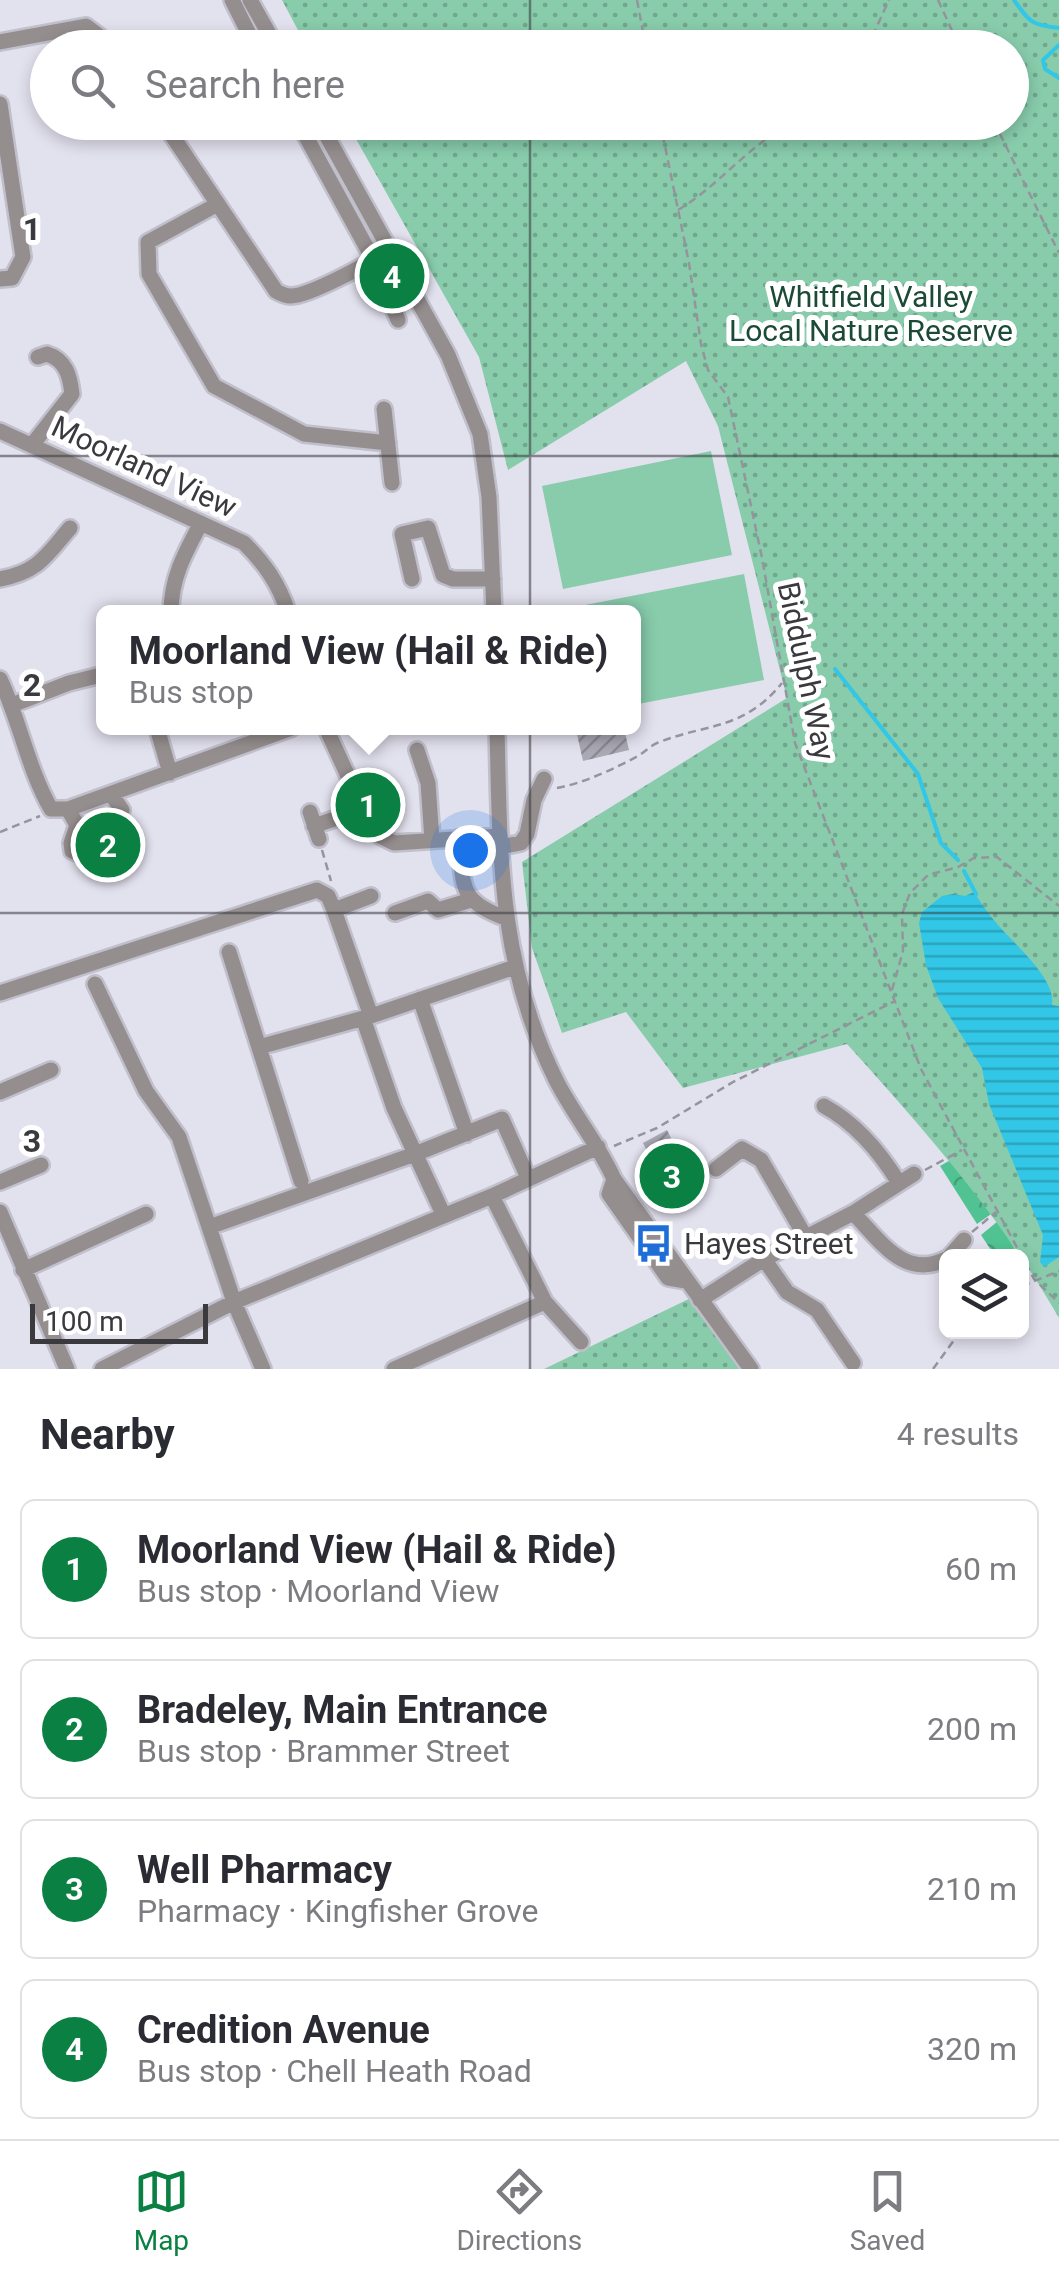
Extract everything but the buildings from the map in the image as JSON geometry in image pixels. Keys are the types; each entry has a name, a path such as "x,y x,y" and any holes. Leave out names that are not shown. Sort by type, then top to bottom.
{"street":[{"path":"232,0 247,30"},
{"path":"250,0 267,30"},
{"path":"64,30 86,26 91,30"},
{"path":"0,42 30,36"},
{"path":"0,104 23,257 12,278 0,279"},
{"path":"174,140 276,291 288,297 302,294 390,250"},
{"path":"308,140 374,260 398,320"},
{"path":"329,140 448,355 480,434 489,497 494,605"},
{"path":"216,205 148,242 149,274 214,386 304,434 388,443"},
{"path":"32,445 72,394 70,376 58,358 47,354 38,357"},
{"path":"384,409 392,483"},
{"name":"Moorland View","path":"0,430 244,543 263,562 286,605"},
{"path":"171,605 180,560 201,524"},
{"path":"0,579 23,575 39,565 70,528"},
{"path":"412,579 402,534 428,528 443,575 453,579 493,579"},
{"path":"12,705 96,676"},
{"path":"0,678 40,791 77,824 72,851 92,859 100,856 122,810 111,794"},
{"path":"159,735 170,773"},
{"path":"58,810 273,735"},
{"path":"329,735 364,810 380,836 394,843 458,838 521,843 542,783"},
{"path":"497,735 505,918 515,967 535,1030 557,1082 614,1179 751,1369"},
{"path":"417,750 428,783 432,840"},
{"path":"314,826 364,810"},
{"path":"458,838 466,893 476,908 505,918"},
{"path":"0,994 317,890 337,903 394,1108 444,1216"},
{"path":"337,903 371,896"},
{"path":"394,912 428,901 438,910 471,900"},
{"path":"229,952 301,1181"},
{"path":"260,1047 367,1017 515,967"},
{"path":"95,984 146,1091 179,1138 234,1302 263,1369"},
{"path":"420,999 468,1134"},
{"path":"0,1092 26,1075 51,1070"},
{"path":"824,1106 846,1118 883,1157 899,1184"},
{"path":"208,1228 502,1119 528,1178"},
{"path":"716,1169 742,1149 761,1160 805,1236"},
{"path":"102,1369 234,1302 599,1150"},
{"path":"0,1182 41,1165"},
{"path":"700,1300 764,1259 854,1213 914,1174"},
{"path":"492,1196 546,1302 581,1342"},
{"path":"0,1212 67,1369"},
{"path":"23,1270 146,1213"},
{"path":"854,1213 907,1264 928,1268 939,1262"},
{"path":"956,1249 964,1240"},
{"path":"764,1259 786,1292 817,1310 853,1363"},
{"path":"394,1369 546,1302"}],"path":[{"path":"637,0 643,30"},
{"path":"876,30 889,0"},
{"path":"938,0 952,30"},
{"name":"Biddulph Way","path":"663,140 701,344 708,370 728,397 795,743 921,1069 1034,1279 1059,1304"},
{"path":"676,211 695,200 767,140"},
{"path":"1003,140 1059,253"},
{"path":"542,783 561,788 581,782 635,758 652,745 726,724 756,707 784,680"},
{"path":"0,832 58,810"},
{"path":"314,826 337,903"},
{"path":"892,990 903,951 902,914 910,893 928,875 974,858 997,857 1059,906"},
{"path":"599,1150 657,1128 733,1082 896,1000"},
{"path":"914,1174 964,1149"},
{"path":"964,1240 996,1212"},
{"path":"1029,1282 1059,1271"},
{"path":"932,1369 955,1339"}],"green space":[{"name":"Whitfield Valley Local Nature Reserve","path":"282,0 1059,0 1059,1318 1029,1270 1029,1249 1015,1249 933,1142 847,1044 683,1088 626,1012 562,1033 532,948 522,862 787,698 718,426 686,361 508,470 479,357 357,140 1029,140 1029,30 298,30"},
{"path":"711,451 732,555 563,589 542,486"},
{"path":"744,574 764,680 641,703 641,605 585,605"},
{"path":"963,1153 994,1212 977,1224 940,1166"},
{"path":"998,1221 1015,1249 990,1249 981,1235"},
{"path":"697,1295 744,1369 544,1369"}],"water":[{"path":"974,892 990,916 1040,971 1052,994 1052,1005 1059,1006 1059,1257 1044,1267 1040,1262 1043,1235 989,1104 982,1068 938,998 926,965 919,923 922,912 942,896"}],"waterway":[{"path":"1014,0 1032,22 1059,28"},
{"path":"1059,45 1043,60 1045,69 1059,78"},
{"path":"835,669 918,774 941,843 958,860"},
{"path":"964,871 976,894"}],"place":[{"name":"Credition Avenue","path":"392,276"},
{"name":"Moorland View (Hail & Ride)","path":"368,805"},
{"name":"Bradeley, Main Entrance","path":"108,845"},
{"name":"Well Pharmacy","path":"672,1176"},
{"name":"Hayes Street","path":"654,1244"}]}
